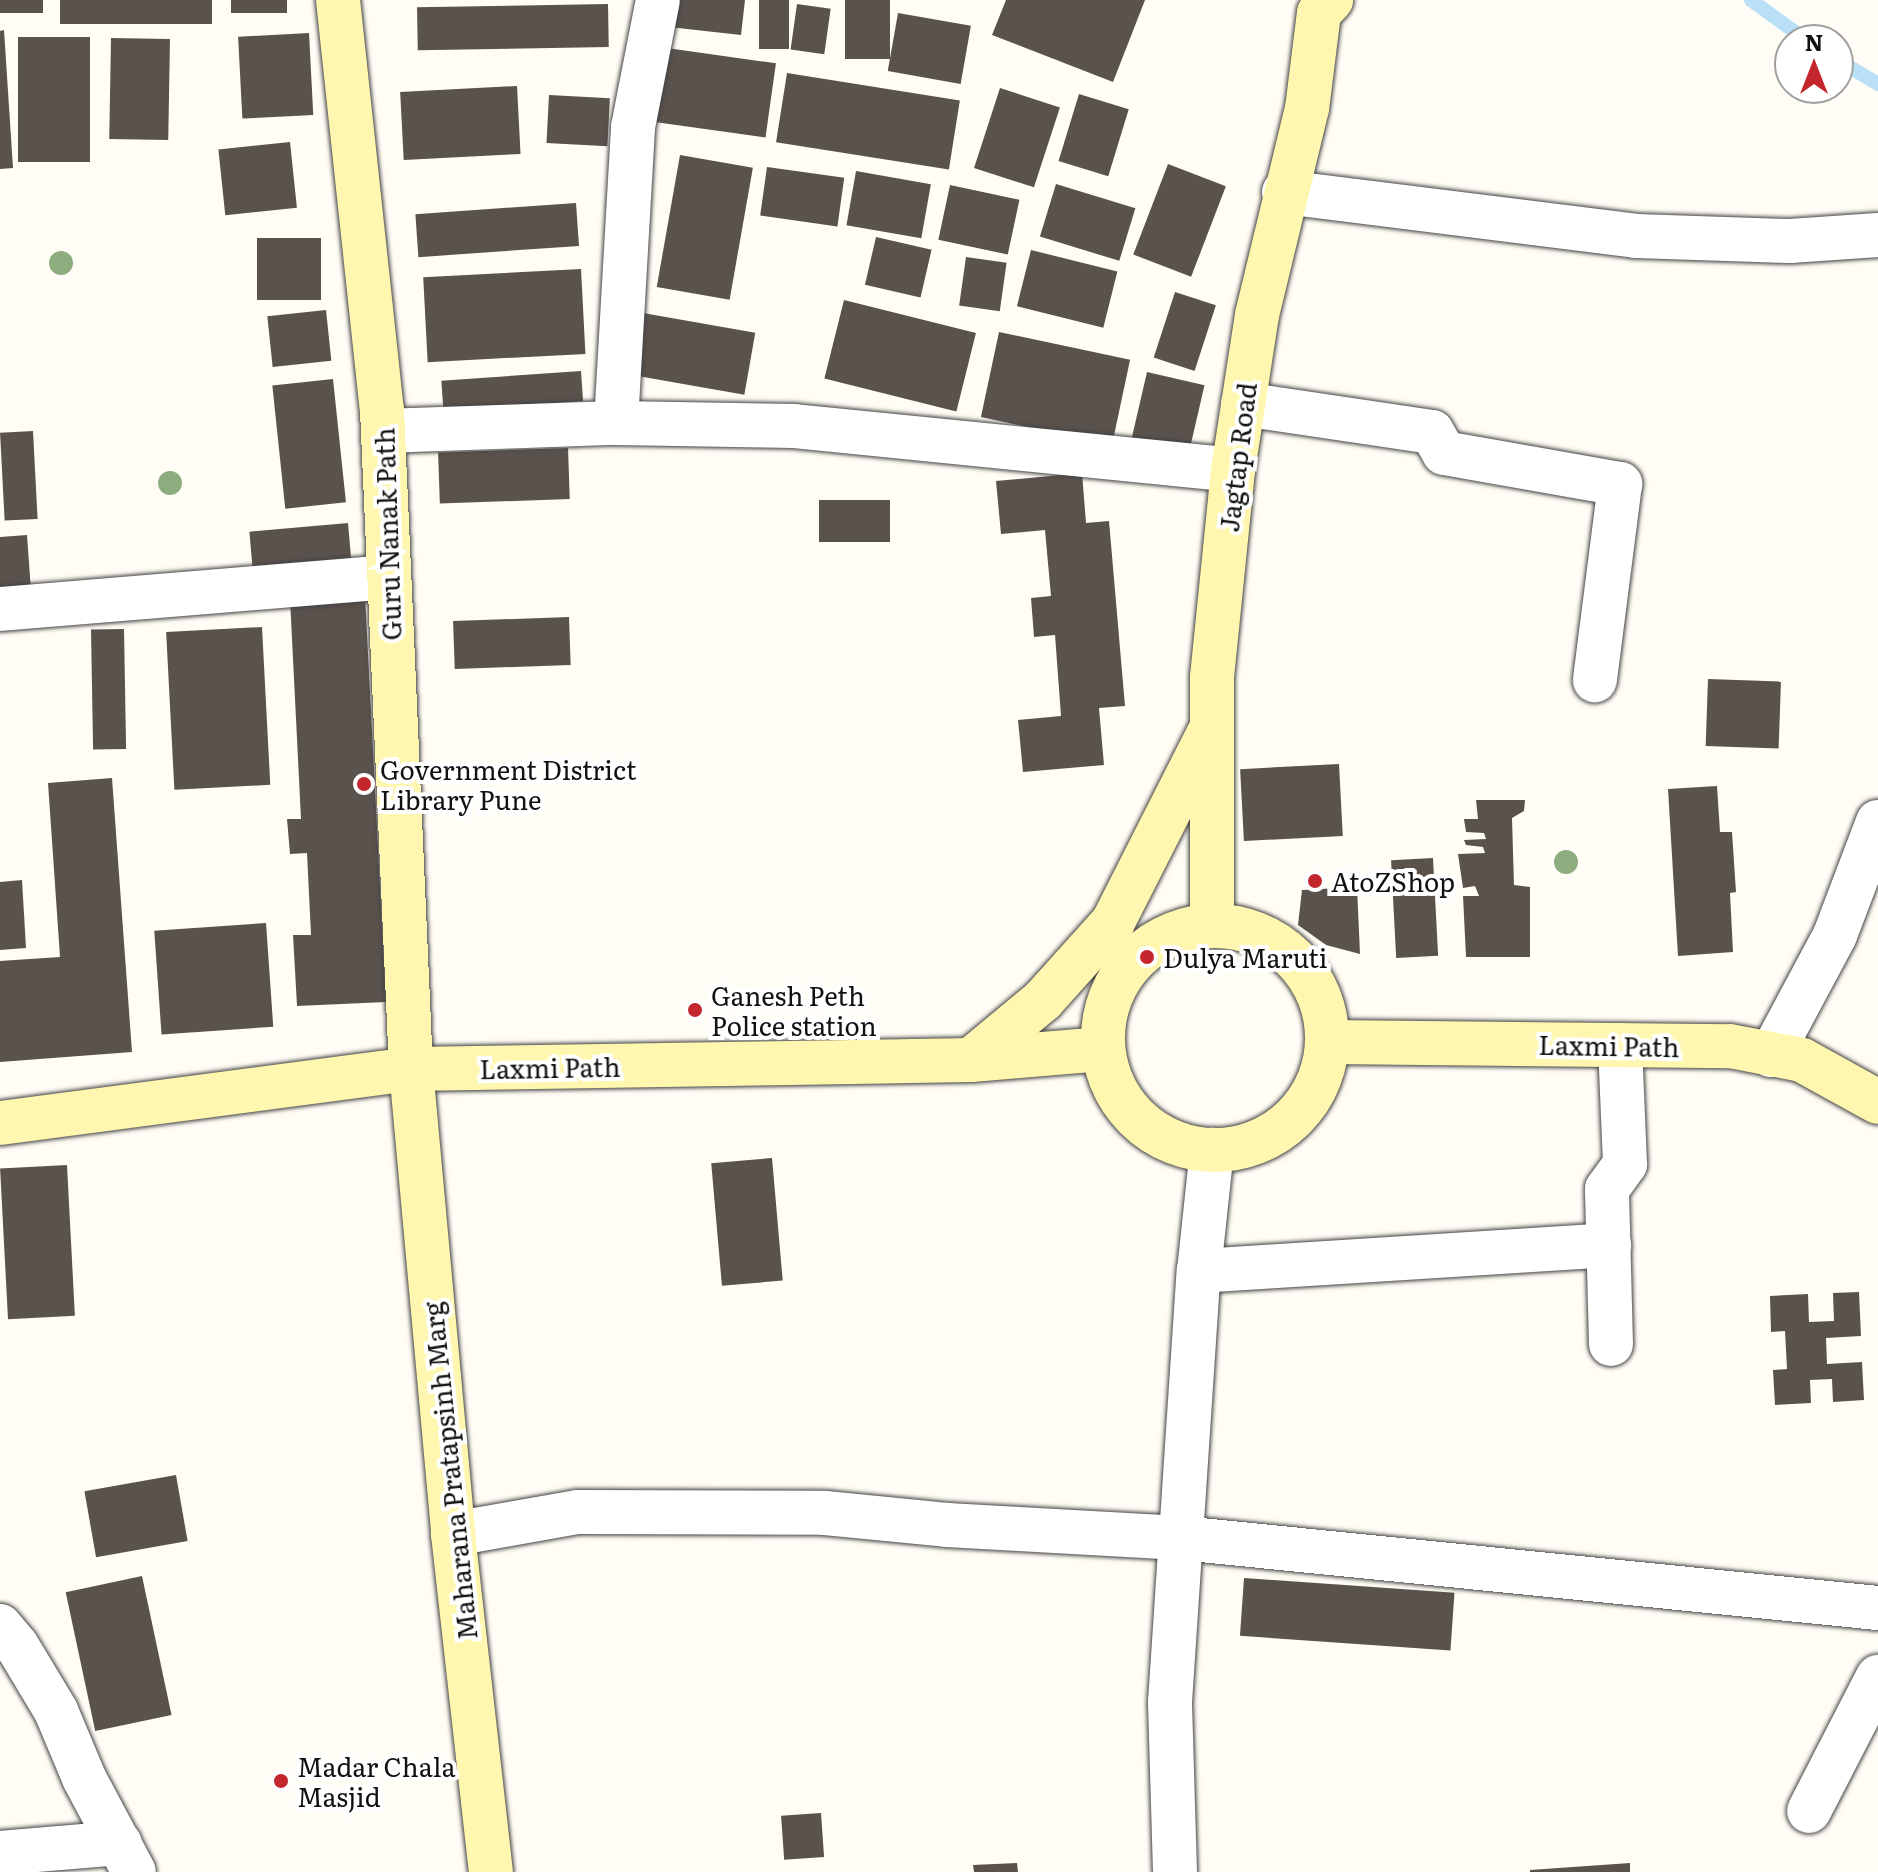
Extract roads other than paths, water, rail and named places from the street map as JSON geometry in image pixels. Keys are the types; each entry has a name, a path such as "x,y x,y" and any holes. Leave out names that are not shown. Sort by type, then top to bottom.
{"street":[{"name":"Guru Nanak Path","path":"338,0 383,431 411,1069"},
{"path":"616,423 633,127 658,0"},
{"name":"Jagtap Road","path":"1212,926 1212,677 1233,470 1257,315 1284,192 1307,109 1319,13 1331,0"},
{"path":"1284,192 1636,236 1790,241 1878,235"},
{"path":"1243,404 1432,432 1444,453 1620,484 1595,680"},
{"path":"383,431 616,423 794,426 1233,470"},
{"path":"0,609 389,577"},
{"path":"971,1060 1043,1000 1113,922 1212,727"},
{"path":"1771,1055 1835,935 1878,822"},
{"path":"1212,926 1243,930 1271,941 1295,959 1313,983 1325,1012 1328,1042 1322,1070 1311,1097 1292,1120 1255,1142 1212,1150 1181,1145 1151,1131 1135,1116 1110,1081 1103,1049 1105,1013 1119,978 1144,951 1176,933 1212,926"},
{"name":"Laxmi Path","path":"1328,1042 1730,1046 1802,1060 1878,1102"},
{"path":"1611,1344 1607,1189 1625,1164 1620,1045"},
{"name":"Laxmi Path","path":"0,1123 411,1069 971,1060 1103,1049"},
{"name":"Maharana Pratapsinh Marg","path":"411,1069 453,1534 491,1872"},
{"path":"1175,1872 1170,1702 1199,1271 1212,1150"},
{"path":"1199,1271 1609,1245"},
{"path":"453,1534 578,1512 825,1513 947,1525 1181,1538 1878,1608"},
{"path":"0,1626 17,1646 56,1711 84,1778 127,1857"},
{"path":"1809,1811 1878,1677"},
{"path":"0,1853 127,1857"}],"waterway":[{"path":"1751,0 1784,24"},
{"path":"1854,70 1878,84"}],"place":[{"name":"Government District Library Pune","path":"364,784"},
{"name":"AtoZShop","path":"1315,881"},
{"name":"Dulya Maruti","path":"1147,957"},
{"name":"Ganesh Peth Police station","path":"695,1010"},
{"name":"Madar Chala Masjid","path":"281,1781"}]}
